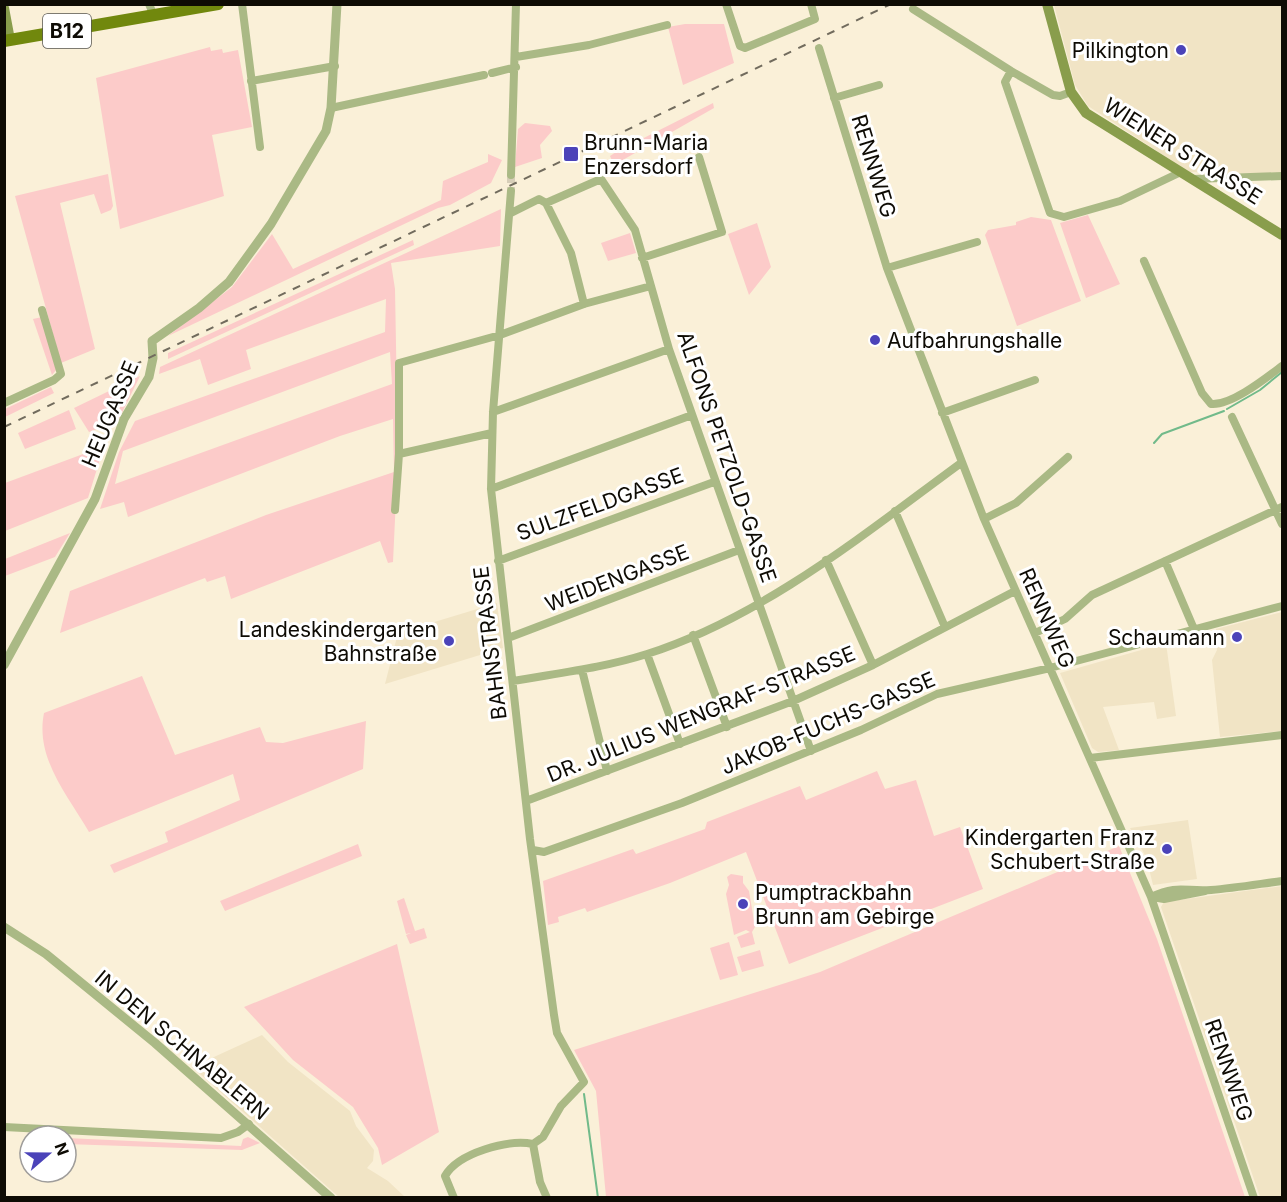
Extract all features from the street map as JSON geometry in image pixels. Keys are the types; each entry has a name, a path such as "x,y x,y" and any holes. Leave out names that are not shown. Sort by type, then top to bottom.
{"main road":[{"name":"B12","path":"7,40 218,4"},
{"name":"WIENER STRASSE","path":"1047,4 1071,92 1086,113 1282,235"},
{"path":"4,8 7,40"}],"street":[{"path":"149,4 154,16"},
{"path":"242,4 260,147"},
{"name":"HEUGASSE","path":"4,665 95,499 124,419 149,377 153,358 152,341 199,308 229,282 271,224 326,131 335,66 337,4"},
{"path":"511,175 516,67 516,4"},
{"path":"726,4 740,46 745,48 815,20 811,4"},
{"path":"913,9 1011,71 1053,94 1060,96 1071,92"},
{"path":"516,57 589,45 666,26"},
{"name":"RENNWEG","path":"819,48 887,268 984,519 1151,897 1254,1197"},
{"path":"251,81 335,66"},
{"path":"331,108 516,67"},
{"path":"1011,71 1005,82 1050,213 1064,217 1119,202 1181,172"},
{"path":"834,98 879,85"},
{"path":"642,258 722,232 699,158"},
{"path":"1191,179 1282,176"},
{"name":"ALFONS PETZOLD-GASSE","path":"546,203 602,179 635,230 669,349 714,482 811,751"},
{"name":"BAHNSTRASSE","path":"511,191 493,412 491,489 526,801 557,1033 584,1082 561,1106 543,1137 533,1144"},
{"path":"511,213 539,199 546,203 571,253 584,304"},
{"path":"887,268 977,242"},
{"path":"1144,261 1202,393 1211,404 1217,405 1233,398 1282,366"},
{"path":"395,510 399,454 399,363 500,335 584,304 651,286"},
{"path":"4,403 54,380 61,374 42,310"},
{"path":"493,412 669,349"},
{"path":"942,413 1035,380"},
{"path":"491,489 692,415"},
{"path":"1232,417 1279,509 1282,524"},
{"path":"399,454 492,433"},
{"path":"984,519 1016,503 1068,458"},
{"path":"513,681 582,670 647,654 693,636 758,602 826,560 961,463"},
{"name":"SULZFELDGASSE","path":"498,561 714,482"},
{"path":"1035,633 1065,619 1092,595 1279,509"},
{"path":"895,512 945,627"},
{"name":"WEIDENGASSE","path":"508,639 739,550"},
{"path":"826,560 873,665"},
{"path":"1165,561 1194,629"},
{"name":"DR. JULIUS WENGRAF-STRASSE","path":"526,801 727,727 793,700 873,665 1015,591"},
{"name":"JAKOB-FUCHS-GASSE","path":"533,850 544,852 660,811 811,751 938,694 1050,668 1282,606"},
{"path":"693,636 727,727"},
{"path":"647,654 680,744"},
{"path":"582,670 607,771"},
{"path":"1090,758 1282,735"},
{"path":"1151,897 1164,891 1189,887 1207,890 1282,882"},
{"name":"IN DEN SCHNABLERN","path":"4,927 46,954 155,1043 331,1197"},
{"path":"4,1127 221,1138 238,1132 249,1124"},
{"path":"454,1197 445,1176 467,1157 487,1149 533,1144 540,1182 547,1197"}],"shaded area":[{"path":"1054,5 1282,5 1282,174 1189,172 1088,106 1075,85"},
{"path":"685,24 724,24 734,63 683,85 668,27"},
{"path":"210,47 211,51 222,49 223,53 238,50 252,127 212,135 224,196 120,229 96,78"},
{"path":"713,103 714,108 614,165 610,156 616,152"},
{"path":"525,123 550,126 552,131 540,145 542,158 515,167 518,129"},
{"path":"488,154 502,160 491,183 450,205 438,208 168,336 232,287 272,234 293,269 441,200 443,181 488,162"},
{"path":"108,174 113,206 111,210 101,214 94,194 60,203 95,349 61,363 15,196"},
{"path":"501,209 500,246 391,263 395,289 398,456 393,562 388,563 380,541 231,599 225,576 207,582 205,578 60,633 70,591 266,515 394,472 393,419 340,436 128,517 124,502 100,509 119,452 135,421 385,332 386,299 246,350 251,369 208,385 200,359 159,374 160,367","holes":["390,352 392,384 115,484 123,451"]},
{"path":"1088,215 1120,284 1086,298 1060,223"},
{"path":"1031,217 1051,220 1081,301 1017,326 985,235 988,230 1016,225 1016,222"},
{"path":"757,223 771,267 749,295 728,234"},
{"path":"630,233 636,253 608,261 601,243"},
{"path":"413,240 414,245 168,359 168,353"},
{"path":"42,317 56,370 52,375 33,319"},
{"path":"140,376 118,421 89,432 74,408"},
{"path":"51,387 54,393 5,417 5,409"},
{"path":"69,410 76,429 25,449 18,433"},
{"path":"94,450 100,459 88,498 5,531 5,483"},
{"path":"70,533 55,557 5,576 5,559"},
{"name":"Landeskindergarten Bahnstraße","path":"497,603 503,648 385,684 398,633"},
{"path":"1282,612 1282,731 1220,737 1212,660 1217,650 1216,629"},
{"path":"1166,643 1176,716 1157,719 1154,702 1103,707 1119,750 1098,752 1092,748 1060,673"},
{"path":"142,676 175,755 260,727 266,742 283,743 366,721 363,769 114,873 110,865 168,842 165,832 240,800 233,774 89,832 63,790 48,760 42,729 44,713"},
{"path":"877,771 885,789 916,780 934,836 960,827 983,889 789,964 746,852 670,883 587,912 585,908 558,917 559,922 548,925 543,881 633,849 636,854 705,829 707,822 800,786 806,800"},
{"name":"Kindergarten Franz Schubert-Straße","path":"1188,820 1197,879 1153,885 1146,857 1130,828"},
{"path":"358,844 362,856 225,911 220,901"},
{"path":"1119,846 1157,939 1245,1197 606,1197 596,1091 574,1050 820,972"},
{"name":"Pumptrackbahn Brunn am Gebirge","path":"731,874 743,876 743,883 749,891 755,927 752,932 755,944 741,948 737,937 750,932 746,930 734,935 726,894 729,885 727,877"},
{"path":"1282,886 1282,1197 1260,1197 1161,907 1164,902"},
{"path":"404,898 415,931 424,928 427,938 410,944 406,935 411,933 406,934 397,901"},
{"path":"729,942 738,975 720,980 710,948"},
{"path":"397,944 439,1132 382,1165 378,1148 353,1107 293,1060 244,1007"},
{"path":"760,950 764,966 742,972 737,957"},
{"path":"262,1035 288,1062 350,1111 356,1126 374,1150 373,1161 367,1168 388,1181 405,1197 339,1197 192,1067"},
{"path":"248,1137 260,1143 242,1150 78,1144 78,1139 241,1146 243,1139"}],"waterway":[{"path":"1227,409 1260,390 1282,372"},
{"path":"1154,443 1162,434 1224,411"},
{"path":"584,1094 598,1198"}],"tunnel":[{"path":"511,175 511,191"}],"railway":[{"path":"4,427 891,4"}],"place":[{"name":"Pilkington","path":"1181,50"},
{"name":"Brunn-Maria Enzersdorf","path":"571,154"},
{"name":"Aufbahrungshalle","path":"875,340"},
{"name":"Schaumann","path":"1237,637"},
{"name":"Landeskindergarten Bahnstraße","path":"449,641"},
{"name":"Kindergarten Franz Schubert-Straße","path":"1167,849"},
{"name":"Pumptrackbahn Brunn am Gebirge","path":"743,904"}]}
